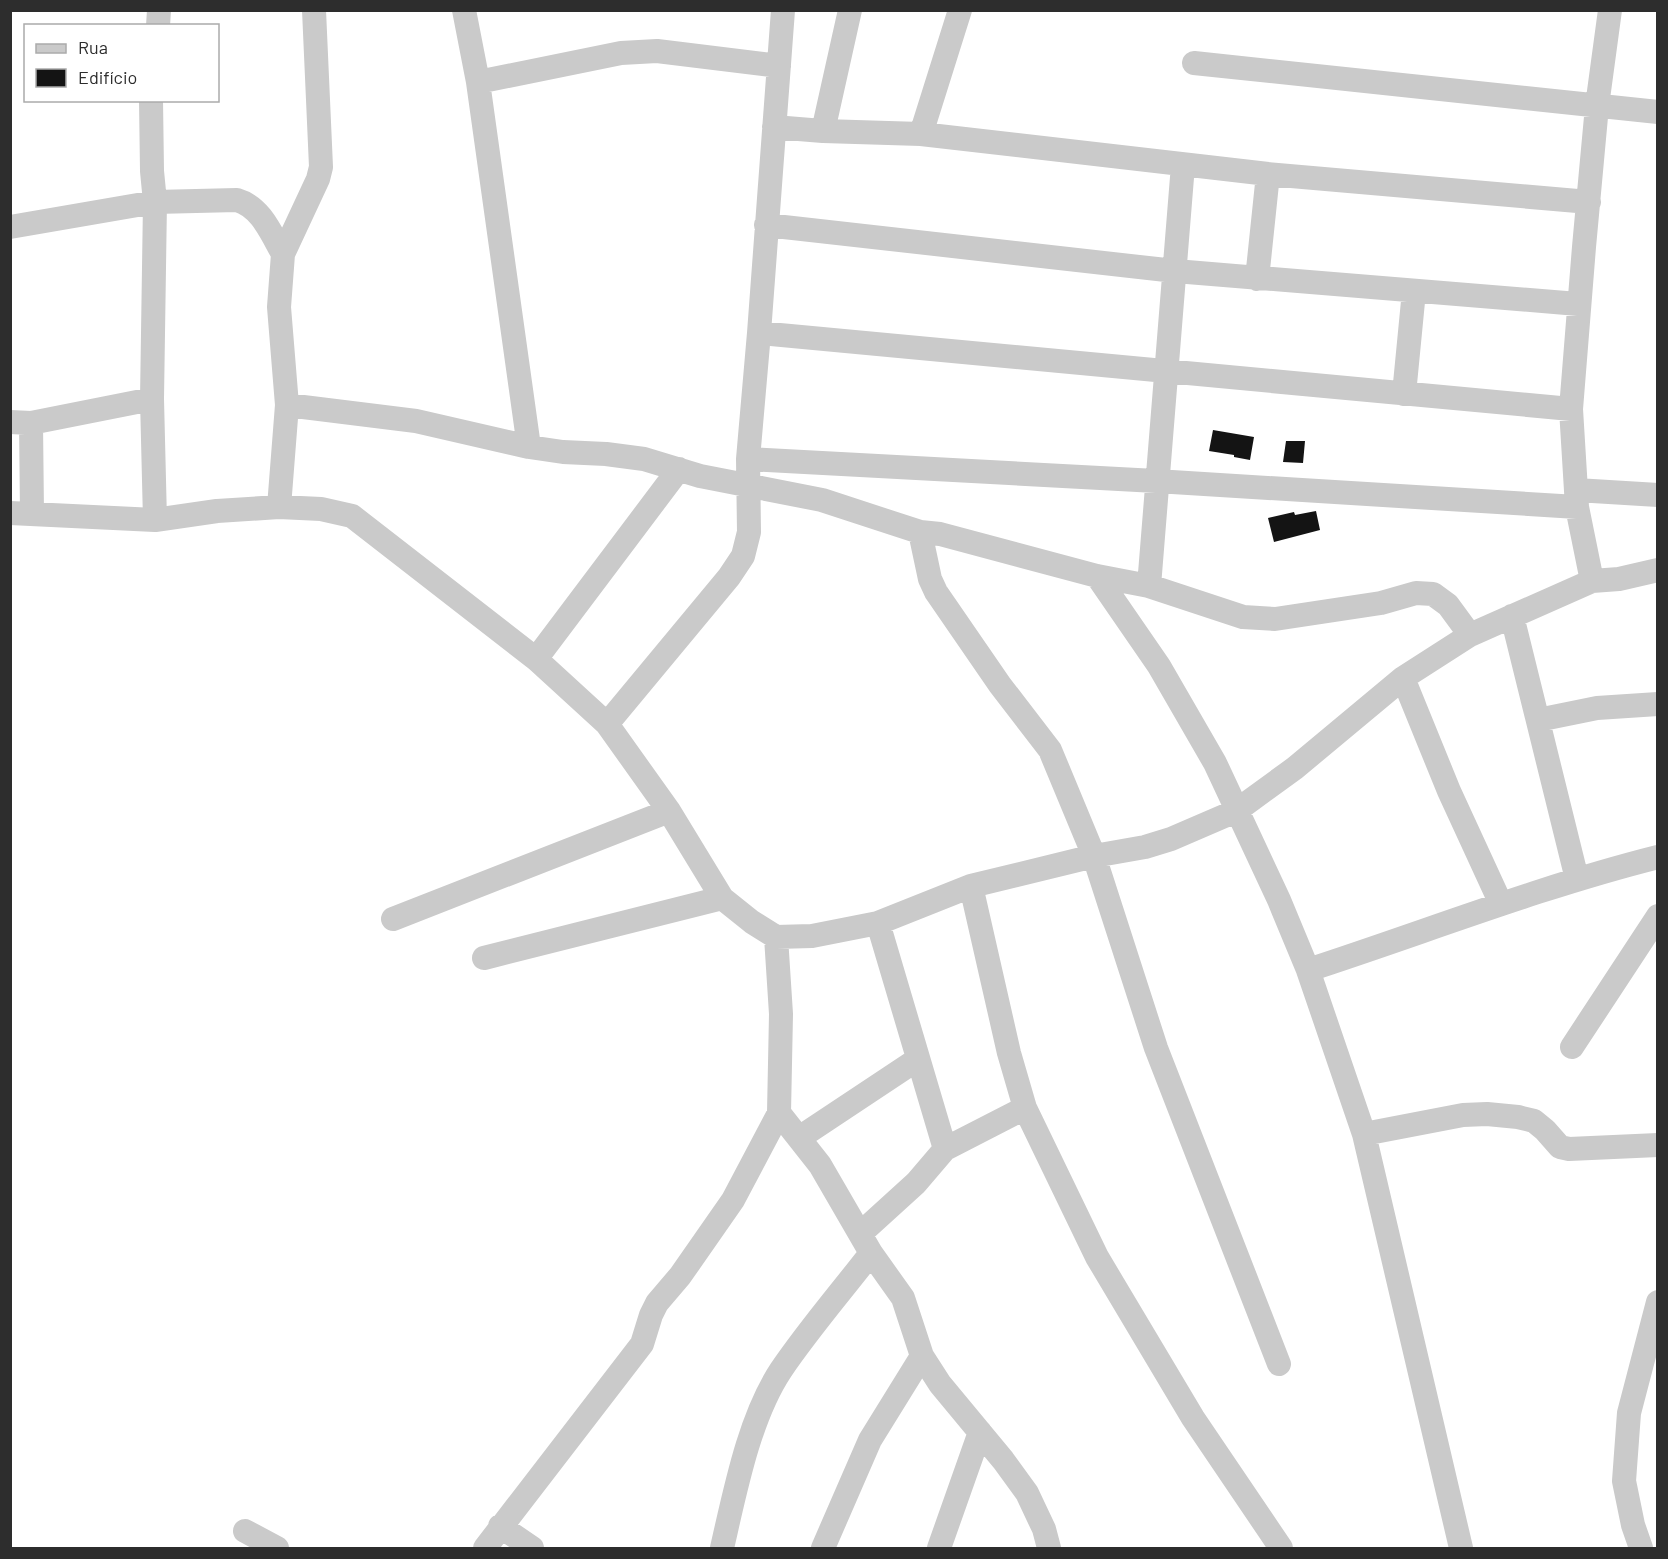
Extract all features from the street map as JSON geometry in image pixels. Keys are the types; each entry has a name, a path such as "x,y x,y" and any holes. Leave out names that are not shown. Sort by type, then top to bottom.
{"street":[{"path":"279,507 287,405 279,308 283,254 318,179 321,167 314,10"},
{"path":"464,10 478,82 529,447"},
{"path":"607,724 729,577 743,556 749,532 748,459 783,10"},
{"path":"823,131 850,10"},
{"path":"921,134 960,10"},
{"path":"1592,581 1577,499 1571,409 1578,304 1610,10"},
{"path":"478,82 621,53 657,51 779,66"},
{"path":"1194,63 1658,112"},
{"path":"151,102 155,202 152,399 155,520"},
{"path":"774,127 921,134 1268,174 1589,202"},
{"path":"1149,586 1183,165"},
{"path":"1257,279 1268,174"},
{"path":"10,227 155,202 237,200 249,204 258,213 283,254"},
{"path":"766,225 1257,279 1578,304"},
{"path":"1404,394 1414,291"},
{"path":"759,333 1571,409"},
{"path":"152,399 21,422 21,513 155,520 217,511 279,507 321,509 352,516 536,659 607,724 669,811 722,898 752,922 776,937 812,936 878,922 971,886 1094,856 1145,847 1171,839 1236,811 1295,768 1403,678 1470,634 1592,581 1619,579 1658,570"},
{"path":"287,405 416,420 529,447 644,459 700,476 822,501 920,532 940,534 1097,576 1149,586 1243,616 1275,619 1380,603 1416,593 1433,594 1448,605 1470,634"},
{"path":"748,459 1156,481 1577,499 1658,495"},
{"path":"536,659 679,469"},
{"path":"920,532 930,579 936,592 1000,685 1050,750 1094,856 1156,1048 1279,1364"},
{"path":"1097,576 1159,666 1215,763 1308,970 1364,1134 1461,1548"},
{"path":"1512,616 1577,879"},
{"path":"1403,678 1449,791 1501,904"},
{"path":"1538,720 1597,708 1658,704"},
{"path":"393,918 669,811"},
{"path":"1308,970 1577,879 1658,857"},
{"path":"971,886 1009,1053 1025,1108 1097,1257 1193,1418 1281,1548"},
{"path":"484,958 722,898"},
{"path":"1572,1047 1658,916"},
{"path":"878,922 945,1149"},
{"path":"485,1548 642,1344 657,1304 680,1276 733,1200 779,1113 781,1014 776,937"},
{"path":"799,1138 918,1059"},
{"path":"722,1548 757,1417 780,1371 866,1243 945,1149 1025,1108"},
{"path":"779,1113 820,1165 866,1243 903,1298 922,1356 940,1384 1028,1492 1044,1529 1049,1548"},
{"path":"1364,1134 1463,1114 1487,1114 1534,1121 1560,1147 1569,1149 1658,1146"},
{"path":"1641,1548 1623,1481 1629,1413 1658,1302"},
{"path":"824,1548 870,1440 922,1356"},
{"path":"939,1548 980,1432"},
{"path":"500,1527 532,1548"},
{"path":"244,1531 277,1548"}],"building":[{"path":"1213,430 1254,437 1250,460 1209,451"},
{"path":"1286,441 1305,441 1303,463 1283,462"},
{"path":"1316,511 1320,530 1274,542 1268,518 1294,512 1295,515"}]}
